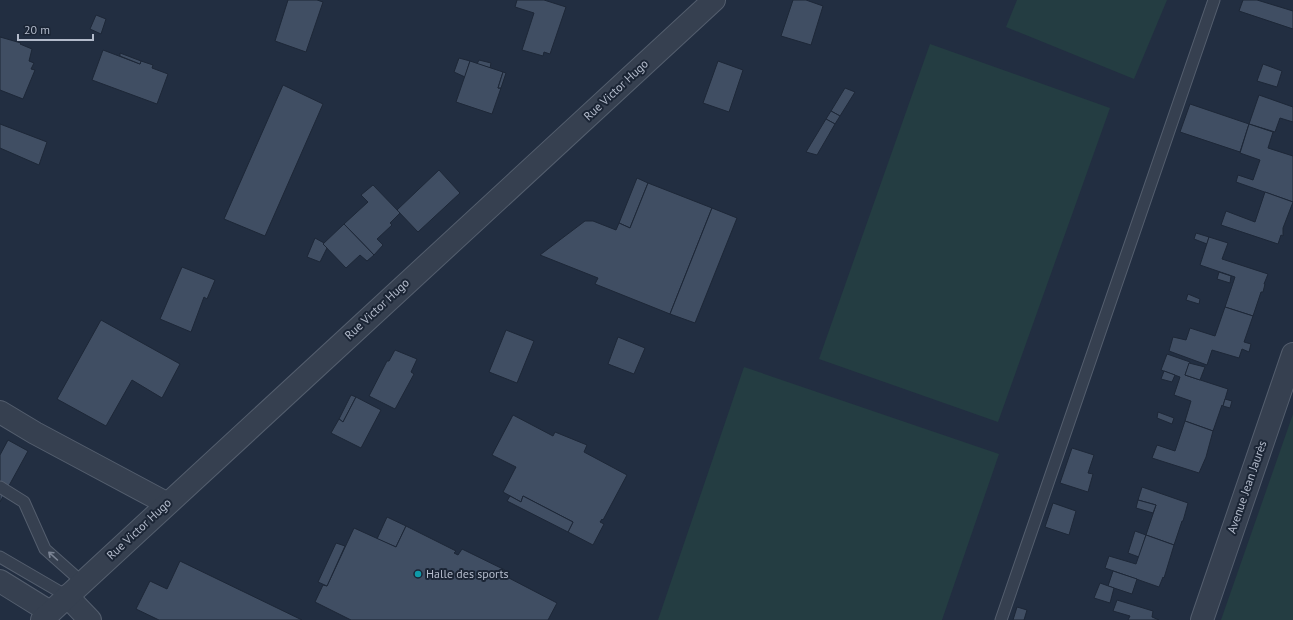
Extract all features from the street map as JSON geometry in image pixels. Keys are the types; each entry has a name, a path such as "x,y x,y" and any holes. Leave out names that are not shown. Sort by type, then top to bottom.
{"street":[{"name":"Rue Victor Hugo","path":"46,616 166,503 714,0"},
{"name":"Avenue Jean Jaurès","path":"1202,620 1293,354"},
{"path":"0,412 41,437 166,503"},
{"path":"0,581 46,616"},
{"path":"75,590 90,620"}],"lane":[{"path":"1001,620 1178,100 1214,0"},
{"path":"0,487 24,502 45,549 75,590"},
{"path":"0,557 75,590"}],"green space":[{"path":"1017,0 1167,0 1134,79 1006,27"},
{"path":"930,44 1110,108 998,422 819,359"},
{"path":"744,367 999,454 942,620 658,620"},
{"path":"1293,414 1293,620 1221,620"}],"building":[{"path":"288,0 317,0 323,2 306,52 275,41"},
{"path":"517,0 544,0 566,7 550,54 544,52 543,56 522,50 534,13 515,7"},
{"path":"793,0 806,0 823,6 811,45 781,36"},
{"path":"1243,0 1257,0 1293,11 1293,29 1239,11"},
{"path":"96,15 106,19 101,34 90,29"},
{"path":"0,37 21,43 20,44 32,49 29,61 34,63 31,69 35,70 23,99 0,90"},
{"path":"103,50 140,64 141,61 153,65 152,68 168,74 157,104 92,80"},
{"path":"120,53 141,61 140,64 120,56"},
{"path":"459,58 470,61 465,77 454,72"},
{"path":"479,60 491,63 490,68 477,64"},
{"path":"470,61 503,72 498,88 501,88 492,114 456,102"},
{"path":"718,61 743,70 729,112 703,103"},
{"path":"1263,64 1282,71 1277,87 1257,81"},
{"path":"503,72 506,73 501,88 498,88"},
{"path":"283,85 323,104 265,236 224,219"},
{"path":"845,88 855,92 840,116 831,111"},
{"path":"1259,95 1293,107 1293,122 1280,118 1275,132 1249,124"},
{"path":"1190,104 1249,124 1240,152 1180,132"},
{"path":"831,111 840,116 835,124 826,119"},
{"path":"826,119 835,124 817,155 806,152"},
{"path":"0,124 47,142 39,165 0,148"},
{"path":"1249,124 1273,132 1268,148 1293,156 1293,202 1236,182 1238,175 1253,180 1260,160 1240,153"},
{"path":"439,170 460,193 418,232 397,210"},
{"path":"637,178 648,183 630,228 619,223"},
{"path":"648,183 712,208 670,314 595,284 598,278 540,255 585,221 593,221 616,230 619,223 630,228"},
{"path":"373,185 400,213 390,223 392,225 377,239 383,245 374,255 344,224 368,202 361,195"},
{"path":"1265,192 1293,202 1283,228 1283,236 1281,235 1278,244 1221,225 1226,211 1255,222"},
{"path":"712,208 737,218 695,323 670,314"},
{"path":"344,224 374,255 367,261 360,255 346,268 323,244"},
{"path":"1196,233 1209,237 1207,244 1194,239"},
{"path":"1209,237 1228,243 1222,259 1268,274 1263,292 1261,292 1253,316 1225,307 1235,277 1200,265"},
{"path":"315,238 324,243 323,244 327,248 320,262 307,257"},
{"path":"182,267 215,280 207,299 204,297 191,332 160,319"},
{"path":"1219,272 1231,276 1230,283 1217,279"},
{"path":"1188,294 1200,299 1199,304 1186,300"},
{"path":"1225,307 1253,316 1244,342 1251,344 1249,352 1242,349 1239,358 1212,350 1207,365 1169,351 1173,337 1186,340 1190,328 1215,336"},
{"path":"101,320 180,364 162,398 132,380 106,426 57,399"},
{"path":"506,330 534,341 517,383 489,372"},
{"path":"618,337 645,348 634,374 608,364"},
{"path":"395,350 417,359 411,372 414,374 395,409 369,396 387,361 389,361"},
{"path":"1167,354 1190,362 1185,375 1228,389 1213,431 1185,421 1191,401 1174,395 1180,377 1161,370"},
{"path":"1189,363 1205,367 1200,380 1185,375"},
{"path":"1164,371 1175,375 1172,382 1161,379"},
{"path":"351,395 356,397 343,422 339,419"},
{"path":"356,397 381,410 361,448 331,433 339,419 343,422"},
{"path":"1225,399 1232,401 1230,408 1223,406"},
{"path":"1158,412 1174,418 1172,424 1157,418"},
{"path":"513,415 553,436 555,432 587,445 584,452 627,475 603,520 602,519 600,522 604,524 593,545 568,532 573,522 523,496 521,502 503,492 516,467 492,455"},
{"path":"1185,421 1213,431 1206,457 1199,473 1152,458 1157,445 1175,451"},
{"path":"8,440 28,451 0,502 0,455"},
{"path":"1072,448 1094,455 1088,473 1093,474 1088,492 1060,483"},
{"path":"1142,487 1188,503 1174,545 1146,535 1156,505 1138,500"},
{"path":"510,496 521,502 523,496 573,522 568,532 507,501"},
{"path":"1138,500 1156,505 1153,513 1136,508"},
{"path":"1053,503 1076,511 1069,535 1045,527"},
{"path":"387,517 406,526 396,547 377,539"},
{"name":"Halle des sports","path":"406,526 456,551 454,553 458,555 462,549 505,570 502,577 506,579 507,577 557,603 548,620 351,620 315,602 323,585 327,586 354,528 396,547"},
{"path":"1135,531 1146,535 1139,557 1128,553"},
{"path":"1146,535 1174,545 1164,578 1163,577 1159,587 1105,568 1109,556 1136,564"},
{"path":"336,543 345,546 327,586 318,582"},
{"path":"180,561 302,620 159,620 136,609 150,581 167,589"},
{"path":"1113,571 1137,579 1132,594 1108,586"},
{"path":"1100,583 1114,588 1110,603 1094,598"},
{"path":"1117,600 1153,611 1152,617 1159,620 1128,620 1130,616 1113,611"},
{"path":"1017,607 1027,610 1024,620 1013,620"}],"place":[{"name":"Halle des sports","path":"418,574"}]}
